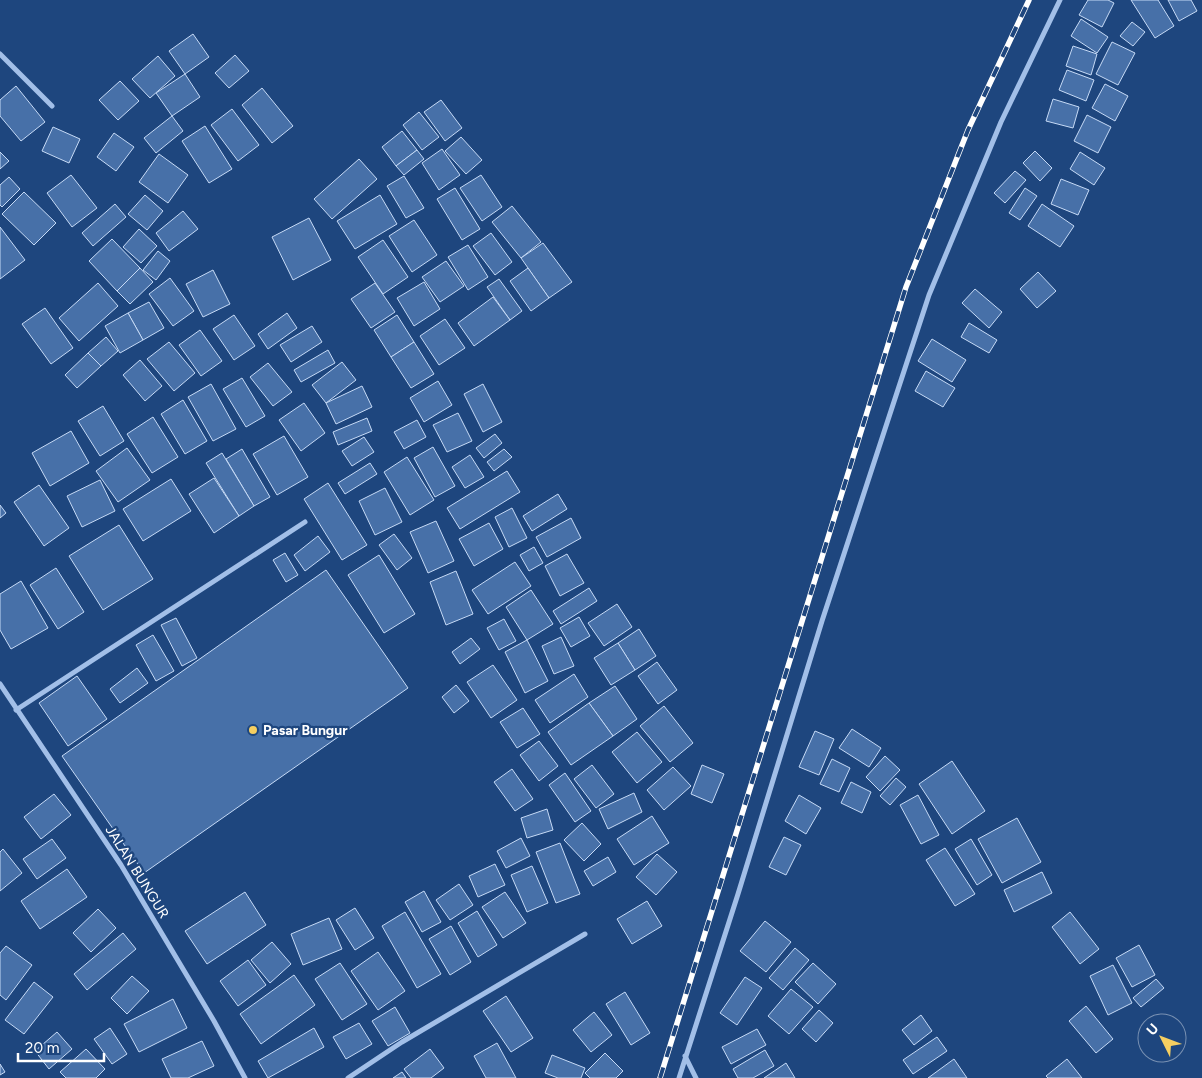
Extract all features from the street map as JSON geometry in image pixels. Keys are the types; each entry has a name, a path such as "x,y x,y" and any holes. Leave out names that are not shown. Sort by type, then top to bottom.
{"street":[{"path":"679,1078 822,622 929,295 1001,122 1060,0"},
{"path":"0,54 52,106"},
{"path":"16,710 304,522"},
{"name":"JALAN BUNGUR","path":"0,684 121,865 214,1021 245,1078"},
{"path":"348,1078 402,1042 585,934"},
{"path":"685,1055 696,1078"}],"building":[{"path":"1088,0 1108,0 1114,3 1102,27 1079,15"},
{"path":"1131,0 1158,0 1174,26 1155,38"},
{"path":"1168,0 1191,0 1197,11 1179,21"},
{"path":"1081,19 1108,37 1097,53 1071,36"},
{"path":"1132,22 1145,32 1133,46 1120,36"},
{"path":"193,34 209,57 185,74 169,51"},
{"path":"1112,42 1135,53 1118,85 1096,74"},
{"path":"1073,46 1097,54 1091,75 1066,66"},
{"path":"235,55 249,71 229,88 215,73"},
{"path":"158,56 175,76 150,98 132,79"},
{"path":"1067,70 1094,80 1086,101 1059,90"},
{"path":"185,74 200,97 172,116 156,93"},
{"path":"120,81 139,101 118,120 99,100"},
{"path":"1105,84 1128,96 1115,121 1092,108"},
{"path":"16,86 45,122 21,141 0,116 0,100"},
{"path":"262,88 293,126 272,143 242,105"},
{"path":"1053,99 1079,107 1073,128 1046,121"},
{"path":"441,100 462,128 445,141 424,112"},
{"path":"232,109 259,145 238,161 211,125"},
{"path":"419,112 439,137 422,150 403,125"},
{"path":"1087,115 1111,127 1098,153 1074,141"},
{"path":"172,116 183,131 156,153 144,138"},
{"path":"205,126 232,169 209,183 182,141"},
{"path":"53,127 80,139 69,163 42,151"},
{"path":"402,131 417,150 396,166 382,147"},
{"path":"114,133 134,147 116,171 97,157"},
{"path":"461,137 482,160 466,174 445,151"},
{"path":"442,149 460,175 439,190 422,163"},
{"path":"417,150 424,159 404,175 396,166"},
{"path":"1035,151 1052,168 1040,181 1023,163"},
{"path":"0,152 9,161 0,169"},
{"path":"1080,152 1105,168 1094,185 1070,169"},
{"path":"159,154 188,175 168,203 139,182"},
{"path":"359,159 377,179 332,219 314,199"},
{"path":"1015,171 1026,180 1005,203 994,193"},
{"path":"71,175 97,208 72,227 47,193"},
{"path":"481,175 502,207 482,221 460,188"},
{"path":"404,176 424,208 406,218 387,186"},
{"path":"9,177 20,189 2,207 0,205 0,185"},
{"path":"1061,179 1089,190 1078,215 1051,204"},
{"path":"455,188 480,229 462,240 437,199"},
{"path":"1025,188 1037,196 1020,220 1009,213"},
{"path":"24,192 56,223 34,245 2,214"},
{"path":"145,195 163,211 147,230 128,214"},
{"path":"380,195 397,224 355,249 337,221"},
{"path":"115,204 126,217 93,246 82,233"},
{"path":"1042,204 1074,226 1060,247 1028,226"},
{"path":"512,206 541,242 521,258 492,222"},
{"path":"183,211 198,229 169,251 156,233"},
{"path":"309,218 331,260 293,280 272,237"},
{"path":"414,220 437,255 412,272 389,236"},
{"path":"0,227 25,260 0,279"},
{"path":"139,229 157,246 141,263 123,247"},
{"path":"491,233 512,262 495,275 473,246"},
{"path":"112,239 140,268 117,291 89,261"},
{"path":"383,240 408,277 383,294 358,257"},
{"path":"543,243 572,282 549,298 521,258"},
{"path":"468,245 488,277 468,290 448,257"},
{"path":"158,251 170,261 156,280 143,270"},
{"path":"446,261 464,286 440,302 422,277"},
{"path":"140,268 153,282 130,304 117,291"},
{"path":"528,268 549,298 531,311 510,281"},
{"path":"213,270 230,304 203,317 186,284"},
{"path":"1038,272 1056,291 1037,308 1020,289"},
{"path":"170,278 194,311 173,326 149,294"},
{"path":"499,279 522,311 510,320 487,287"},
{"path":"424,282 440,309 414,326 397,298"},
{"path":"98,283 118,306 79,341 59,318"},
{"path":"375,283 395,312 371,328 351,299"},
{"path":"975,289 1002,312 989,328 962,303"},
{"path":"493,297 510,320 474,346 458,323"},
{"path":"149,302 164,328 143,340 128,313"},
{"path":"45,308 73,348 51,364 22,324"},
{"path":"128,313 143,340 120,353 105,326"},
{"path":"287,313 297,328 268,349 258,334"},
{"path":"234,315 255,346 234,360 213,329"},
{"path":"397,315 414,342 391,357 374,330"},
{"path":"445,319 465,348 439,365 420,336"},
{"path":"969,323 997,340 989,353 961,337"},
{"path":"312,326 322,342 291,362 280,345"},
{"path":"200,330 222,361 201,376 179,345"},
{"path":"106,337 118,351 101,366 88,353"},
{"path":"932,339 966,360 952,382 918,361"},
{"path":"169,342 195,373 174,391 147,359"},
{"path":"414,342 434,374 411,388 391,357"},
{"path":"328,350 335,363 301,382 294,370"},
{"path":"88,353 101,366 77,388 65,375"},
{"path":"140,360 162,386 145,401 123,375"},
{"path":"342,362 356,380 326,403 312,385"},
{"path":"268,363 292,392 273,406 250,377"},
{"path":"926,371 955,388 943,407 915,391"},
{"path":"242,378 265,416 246,427 223,389"},
{"path":"438,381 452,405 424,422 410,398"},
{"path":"211,384 236,429 213,441 188,397"},
{"path":"483,384 502,422 483,432 464,394"},
{"path":"362,386 372,407 336,424 326,403"},
{"path":"183,400 207,441 185,454 161,414"},
{"path":"304,403 325,433 301,451 279,420"},
{"path":"103,406 124,441 100,456 78,421"},
{"path":"458,413 472,441 447,452 433,425"},
{"path":"153,417 178,457 152,473 127,434"},
{"path":"367,418 372,431 338,445 333,432"},
{"path":"417,420 426,437 404,449 394,432"},
{"path":"71,431 89,463 50,486 32,453"},
{"path":"495,434 502,443 484,458 476,448"},
{"path":"284,436 308,477 277,495 253,454"},
{"path":"364,437 374,452 352,466 342,451"},
{"path":"433,447 455,486 435,497 414,458"},
{"path":"127,448 150,480 118,502 96,471"},
{"path":"242,449 270,497 254,506 226,459"},
{"path":"504,449 512,457 494,471 487,462"},
{"path":"222,453 254,506 239,516 206,463"},
{"path":"470,455 484,477 465,488 452,467"},
{"path":"407,457 434,500 410,515 384,472"},
{"path":"370,463 377,474 345,494 338,483"},
{"path":"507,471 520,492 460,529 447,508"},
{"path":"214,478 239,516 214,533 189,494"},
{"path":"171,479 191,511 143,541 123,509"},
{"path":"100,480 115,511 82,527 67,496"},
{"path":"328,483 367,545 342,560 304,499"},
{"path":"39,485 69,528 44,546 14,502"},
{"path":"385,488 402,522 375,535 359,501"},
{"path":"558,494 567,509 532,531 523,516"},
{"path":"0,505 6,513 0,518"},
{"path":"512,508 527,538 509,547 495,517"},
{"path":"571,518 581,538 547,557 536,537"},
{"path":"436,521 454,561 428,573 410,532"},
{"path":"489,523 503,549 474,566 459,539"},
{"path":"119,525 153,579 103,610 69,556"},
{"path":"394,534 412,558 397,570 379,545"},
{"path":"318,536 330,552 305,571 294,555"},
{"path":"534,547 543,563 529,571 520,555"},
{"path":"285,553 298,575 286,582 273,560"},
{"path":"567,554 584,583 560,596 545,566"},
{"path":"379,555 415,614 384,633 348,575"},
{"path":"515,562 531,586 488,614 472,590"},
{"path":"56,568 84,612 58,629 30,585"},
{"name":"Pasar Bungur","path":"326,570 408,688 144,873 62,756"},
{"path":"456,571 473,614 446,625 430,582"},
{"path":"21,581 48,628 11,649 0,630 0,594"},
{"path":"589,588 597,601 561,624 553,611"},
{"path":"531,590 553,624 527,640 506,607"},
{"path":"617,604 632,627 604,646 588,623"},
{"path":"579,617 590,636 571,647 560,628"},
{"path":"176,618 197,658 182,666 161,625"},
{"path":"504,619 516,641 499,650 487,628"},
{"path":"639,629 656,656 635,670 618,643"},
{"path":"153,635 174,671 156,681 136,645"},
{"path":"561,637 574,666 554,674 542,646"},
{"path":"471,638 480,649 460,664 452,652"},
{"path":"527,640 548,681 525,693 505,652"},
{"path":"618,643 635,670 611,685 594,658"},
{"path":"657,662 677,690 658,704 638,676"},
{"path":"493,665 517,700 491,718 467,682"},
{"path":"137,668 148,683 120,703 110,689"},
{"path":"574,674 588,697 550,723 535,700"},
{"path":"77,676 107,719 68,746 39,703"},
{"path":"456,685 469,701 454,713 442,697"},
{"path":"615,686 637,719 613,736 589,703"},
{"path":"589,703 613,736 571,765 548,732"},
{"path":"664,706 693,743 670,762 640,726"},
{"path":"523,708 540,734 517,748 500,722"},
{"path":"852,729 881,748 869,767 839,748"},
{"path":"815,731 834,739 819,775 799,767"},
{"path":"637,732 662,762 637,783 612,752"},
{"path":"539,741 558,766 539,781 520,755"},
{"path":"885,756 900,770 880,791 866,777"},
{"path":"832,759 850,768 839,792 820,784"},
{"path":"952,761 985,811 952,834 919,784"},
{"path":"592,765 614,794 596,808 574,779"},
{"path":"702,765 724,774 712,803 691,794"},
{"path":"673,767 691,786 664,810 647,790"},
{"path":"512,769 533,799 515,811 494,782"},
{"path":"565,773 591,811 575,822 549,785"},
{"path":"896,778 906,787 890,805 880,796"},
{"path":"851,782 871,792 862,813 841,803"},
{"path":"634,793 642,812 608,829 599,809"},
{"path":"54,794 71,815 41,839 24,817"},
{"path":"799,795 821,808 806,834 785,821"},
{"path":"918,795 939,835 921,844 900,805"},
{"path":"547,809 553,830 527,838 521,818"},
{"path":"652,816 669,843 634,865 617,839"},
{"path":"1017,818 1041,862 1002,883 978,839"},
{"path":"582,823 601,844 584,861 564,840"},
{"path":"784,837 801,845 786,875 769,867"},
{"path":"521,838 530,856 506,868 497,851"},
{"path":"52,839 66,858 37,879 23,859"},
{"path":"971,839 992,875 977,885 955,849"},
{"path":"560,843 580,894 556,903 536,852"},
{"path":"945,848 975,894 955,906 926,860"},
{"path":"3,849 22,873 0,891 0,852"},
{"path":"657,854 677,872 656,895 636,877"},
{"path":"608,857 616,872 593,886 584,871"},
{"path":"495,864 505,885 478,897 469,876"},
{"path":"532,866 548,903 527,912 511,875"},
{"path":"67,869 87,897 40,929 21,901"},
{"path":"1042,872 1052,893 1014,912 1004,890"},
{"path":"459,884 473,905 450,920 436,900"},
{"path":"424,891 441,922 422,932 405,902"},
{"path":"245,892 266,925 207,964 185,931"},
{"path":"505,892 526,923 503,938 482,907"},
{"path":"647,901 662,926 632,944 617,919"},
{"path":"355,908 374,938 355,950 336,920"},
{"path":"98,909 116,928 91,952 73,933"},
{"path":"477,911 497,945 478,957 458,923"},
{"path":"405,912 441,974 417,988 382,926"},
{"path":"1070,912 1099,949 1080,964 1052,927"},
{"path":"329,918 342,949 303,965 291,934"},
{"path":"765,921 791,942 766,972 740,951"},
{"path":"451,926 471,962 450,975 429,939"},
{"path":"123,933 136,949 87,990 74,974"},
{"path":"272,942 291,964 270,983 251,960"},
{"path":"1139,945 1155,975 1132,987 1116,958"},
{"path":"6,946 32,965 6,1000 0,995 0,953"},
{"path":"795,948 809,960 783,990 769,978"},
{"path":"378,952 405,991 378,1010 351,971"},
{"path":"248,960 266,985 238,1006 220,981"},
{"path":"340,963 367,1004 342,1020 315,979"},
{"path":"813,963 836,984 818,1004 795,982"},
{"path":"1113,965 1132,1003 1108,1015 1090,976"},
{"path":"294,975 315,1005 261,1044 240,1014"},
{"path":"132,976 149,991 127,1014 111,998"},
{"path":"745,977 762,988 737,1025 720,1013"},
{"path":"1156,979 1164,988 1141,1007 1133,998"},
{"path":"34,982 53,997 24,1034 5,1020"},
{"path":"791,989 813,1007 789,1034 768,1016"},
{"path":"625,992 650,1033 631,1045 606,1004"},
{"path":"506,996 533,1038 511,1052 483,1011"},
{"path":"173,999 187,1028 139,1052 124,1024"},
{"path":"1086,1006 1113,1039 1096,1053 1069,1021"},
{"path":"395,1007 410,1033 388,1046 372,1021"},
{"path":"819,1010 833,1023 816,1042 802,1029"},
{"path":"594,1012 612,1035 591,1052 573,1030"},
{"path":"921,1015 932,1031 914,1045 902,1030"},
{"path":"359,1023 372,1044 346,1059 333,1037"},
{"path":"110,1028 127,1054 112,1064 94,1039"},
{"path":"314,1028 324,1047 268,1078 258,1061"},
{"path":"757,1029 766,1045 731,1064 722,1047"},
{"path":"57,1032 72,1049 49,1069 35,1051"},
{"path":"937,1037 947,1051 913,1074 903,1060"},
{"path":"202,1041 214,1066 188,1078 171,1078 162,1059"},
{"path":"497,1043 516,1078 486,1078 474,1056"},
{"path":"86,1049 105,1069 96,1078 66,1078 60,1072"},
{"path":"430,1049 444,1068 431,1078 411,1078 404,1069"},
{"path":"765,1050 774,1066 753,1078 738,1078 733,1069"},
{"path":"605,1053 623,1071 616,1078 590,1078 585,1073"},
{"path":"552,1055 585,1068 581,1078 558,1078 545,1073"},
{"path":"954,1059 967,1078 928,1078"},
{"path":"1067,1059 1082,1078 1048,1078 1046,1076"},
{"path":"786,1063 795,1078 764,1078"},
{"path":"0,1064 5,1072 0,1075"},
{"path":"402,1072 406,1078 393,1078"}],"railway":[{"path":"660,1078 906,287 968,130 1029,0"}],"place":[{"name":"Pasar Bungur","path":"253,730"}]}
